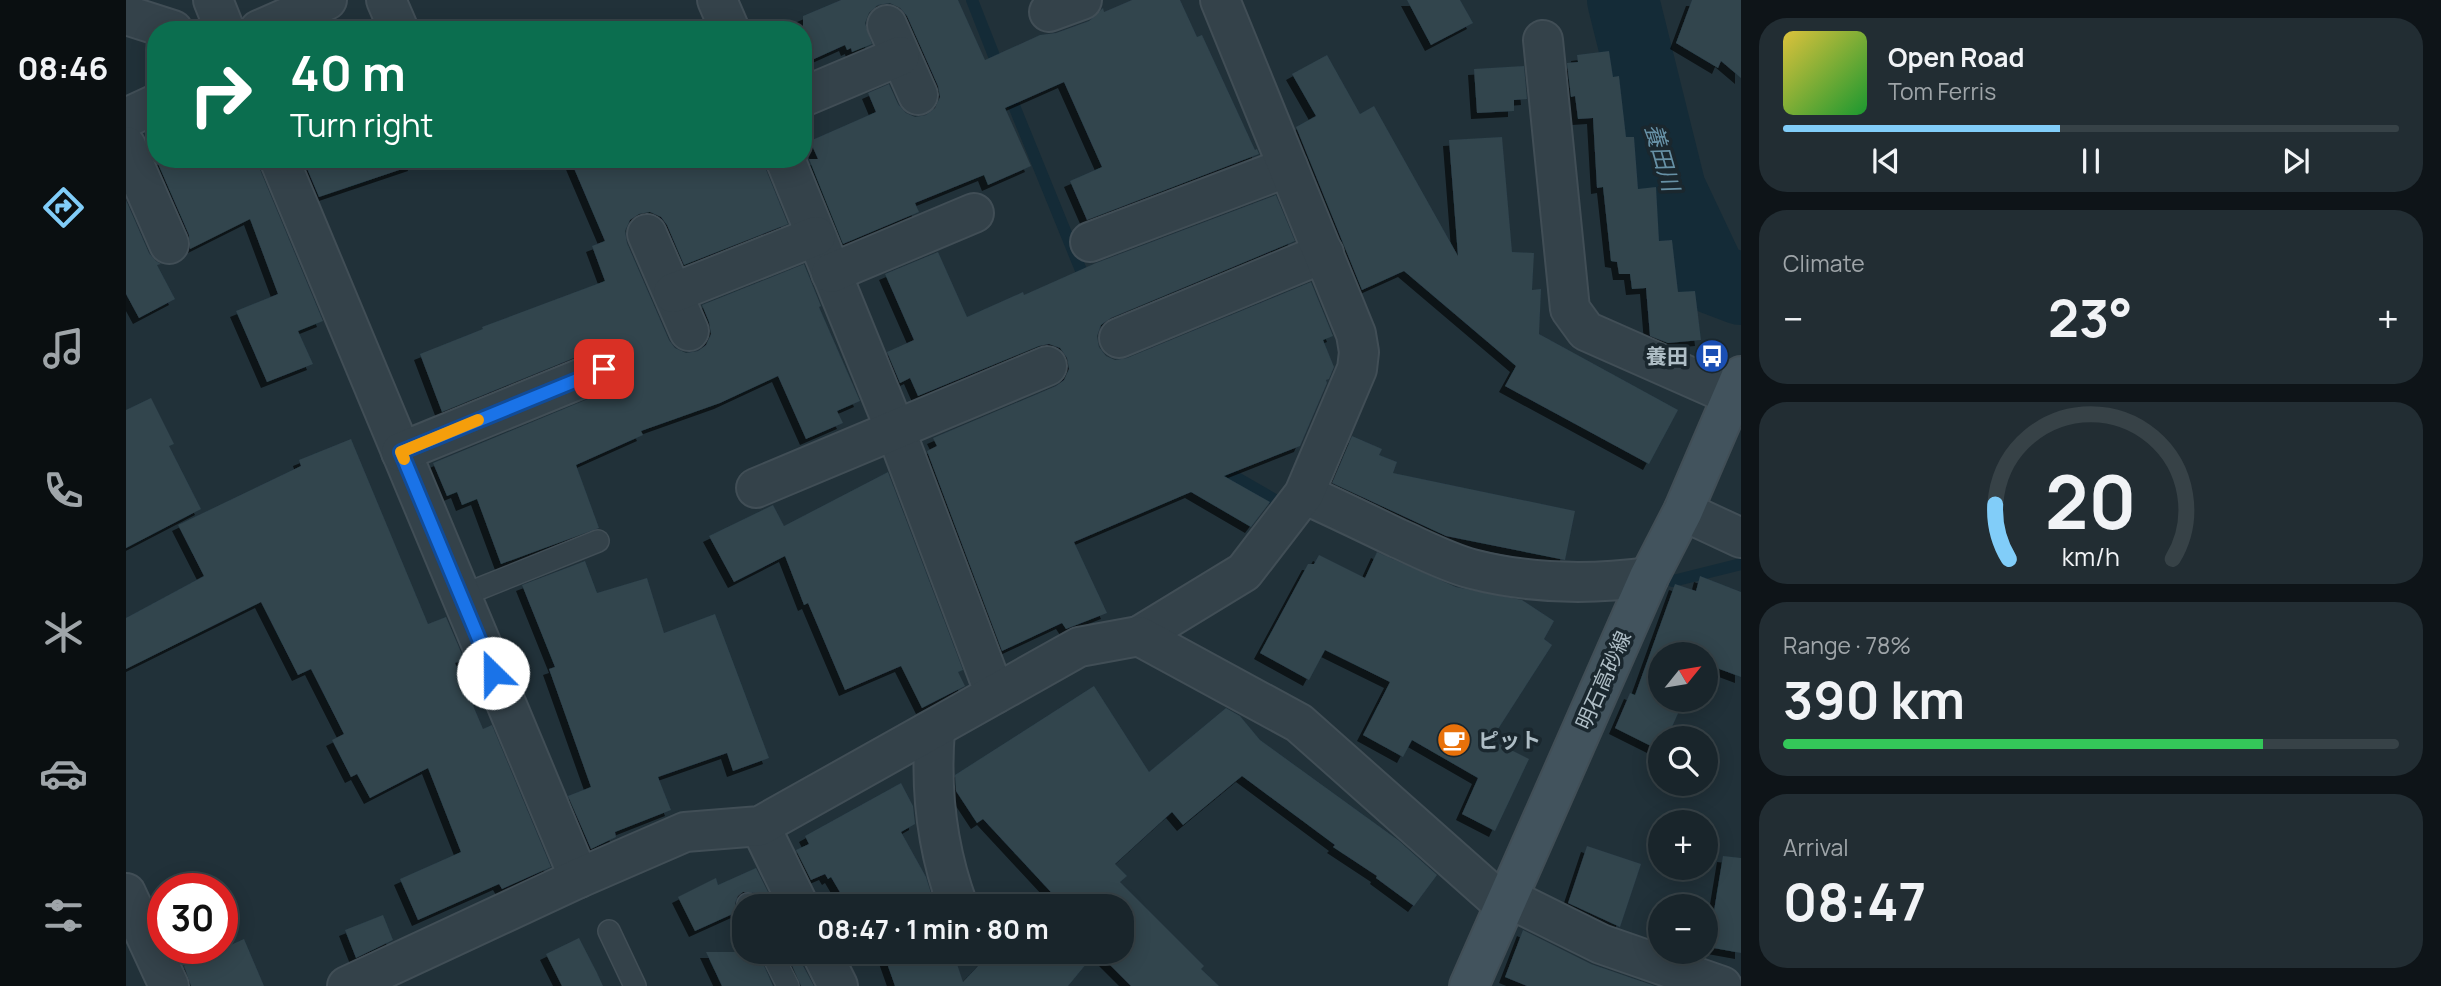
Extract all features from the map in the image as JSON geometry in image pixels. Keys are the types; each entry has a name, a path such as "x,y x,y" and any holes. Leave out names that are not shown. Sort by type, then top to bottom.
{"main road":[{"name":"明石高砂線","path":"1469,986 1649,577 1683,511 1737,386"}],"street":[{"path":"213,0 221,21"},
{"path":"280,21 327,0"},
{"path":"386,0 395,21"},
{"path":"717,0 726,21"},
{"path":"346,986 685,832 760,826 1079,647 1139,636 1244,572 1304,494 1357,369 1359,352 1356,334 1220,0"},
{"path":"126,15 147,22"},
{"path":"812,91 894,40 918,95"},
{"path":"1542,40 1570,309 1586,331 1737,386"},
{"path":"126,118 147,108"},
{"path":"126,146 169,244"},
{"path":"1090,242 1288,167"},
{"path":"283,168 579,878"},
{"path":"789,168 895,429 995,694"},
{"path":"831,273 974,214"},
{"path":"647,234 689,331"},
{"path":"673,293 816,236"},
{"path":"1119,338 1324,253"},
{"path":"756,488 1047,366"},
{"path":"401,452 604,369"},
{"path":"1304,494 1442,559 1471,568 1530,580 1559,582 1600,582 1649,577"},
{"path":"1683,511 1741,538"},
{"path":"1139,636 1299,723 1506,902 1601,944 1722,986"},
{"path":"935,730 932,760 936,821 954,894"},
{"path":"760,826 793,894"},
{"path":"126,893 169,986"},
{"path":"827,964 838,986"}],"lane":[{"path":"461,596 597,541"},
{"path":"609,931 635,986"},
{"path":"777,964 788,986"}],"building":[{"path":"841,0 958,0 985,60 1040,35 1056,33 1089,21 1103,8 1104,12 1132,0 1180,0 1197,37 1202,35 1259,154 1087,220 1070,181 1102,167 1064,82 1005,108 1031,166 988,185 984,175 915,203 919,212 843,244 812,166 812,159 818,159 812,140 876,112 868,93 889,84 898,104 906,113 915,117 926,115 935,108 940,97 938,86 907,16 900,8 890,3 878,5 869,13 865,23 872,44 852,52 851,48 847,50 845,45 812,60 812,21 803,21 803,16"},
{"path":"1407,0 1460,0 1473,23 1431,45"},
{"path":"1692,0 1741,0 1741,78 1721,61 1718,68 1676,43"},
{"path":"1609,51 1613,77 1619,76 1626,137 1634,137 1638,189 1656,187 1659,241 1672,240 1678,292 1695,291 1701,340 1668,343 1650,336 1646,288 1632,289 1630,274 1619,274 1617,262 1611,261 1603,187 1597,188 1593,118 1578,119 1575,96 1571,97 1567,63 1578,62 1577,55"},
{"path":"1327,55 1360,114 1374,106 1458,256 1449,140 1502,137 1512,252 1534,253 1532,290 1541,289 1539,334 1678,410 1649,464 1505,386 1516,366 1404,271 1362,290 1296,127 1316,116 1292,74"},
{"path":"1524,66 1527,99 1514,100 1514,111 1477,113 1474,69"},
{"path":"160,168 259,168 323,321 298,331 313,364 267,382 236,311 278,294 250,219 190,249 189,235"},
{"path":"307,168 405,168 319,197"},
{"path":"574,168 765,168 788,224 684,265 667,225 661,217 650,212 639,214 630,220 625,231 627,243 669,340 675,348 686,353 698,351 706,345 711,334 702,305 804,264 821,306 819,307 860,401 837,411 843,423 806,439 778,376 720,403 641,431 643,435 576,465 599,528 501,564 477,499 462,505 457,492 447,496 433,463 612,389 622,382 626,373 624,361 617,351 606,347 596,349 442,412 420,354 483,329 482,327 605,281 592,246 605,241"},
{"path":"1276,195 1295,241 1111,318 1101,325 1097,336 1099,347 1106,356 1115,360 1127,358 1311,282 1333,336 1323,340 1334,367 1326,380 1300,446 1224,476 1270,502 1251,527 1191,492 1074,542 1107,613 1066,629 1062,623 1002,651 927,451 937,446 933,438 1056,386 1064,380 1069,369 1067,358 1060,348 1049,344 1039,346 918,396 910,378 900,383 887,352 914,340 885,274 938,252 967,317 1096,263"},
{"path":"126,200 149,253 161,264 157,265 175,299 139,318 126,294"},
{"path":"151,398 174,444 169,446 201,509 126,548 126,410"},
{"path":"1352,436 1382,449 1379,455 1397,462 1393,473 1575,511 1565,560 1446,536 1332,483"},
{"path":"351,439 428,624 446,617 464,659 455,663 483,729 492,725 551,867 502,889 499,884 418,920 400,879 461,852 428,768 370,798 357,774 351,777 332,740 344,734 311,669 298,675 261,602 126,669 126,618 204,576 178,525 301,466 299,460"},
{"path":"888,472 963,670 958,672 965,686 922,708 901,666 845,690 808,603 804,605 785,556 734,582 709,536 773,505 784,526"},
{"path":"1377,552 1456,587 1522,600 1554,621 1544,639 1552,645 1491,740 1529,759 1495,831 1462,814 1478,778 1412,740 1403,757 1363,735 1390,682 1325,650 1309,680 1260,653 1308,564 1314,564 1319,555 1365,578"},
{"path":"585,561 597,593 647,578 664,633 715,614 769,758 733,771 727,753 658,777 671,810 615,832 616,837 591,849 568,796 591,787 549,669 555,667 522,585"},
{"path":"1700,576 1741,592 1741,677 1718,668 1718,642 1654,642 1675,584 1696,591"},
{"path":"1648,659 1648,712 1679,712 1672,726 1648,726 1648,744 1615,728 1630,693 1635,695"},
{"path":"1094,686 1149,772 1226,708 1240,716 1260,740 1398,840 1437,875 1414,906 1242,776 1183,825 1172,812 1115,864 1127,876 1120,882 1132,894 1053,894 983,819 977,823 956,791 955,775"},
{"path":"901,783 913,806 915,824 901,832 926,877 931,894 841,894 831,877 828,879 825,874 811,880 796,850 809,844 805,836"},
{"path":"1587,846 1641,864 1620,927 1568,903"},
{"path":"1723,856 1741,858 1741,953 1718,949 1717,894"},
{"path":"756,868 769,894 732,894 732,914 695,931 678,897 716,878 718,885"},
{"path":"1134,896 1204,966 1201,969 1219,986 1131,986 1109,964 1134,964"},
{"path":"383,915 393,940 356,958 345,930"},
{"path":"1523,930 1591,964 1655,986 1527,986 1505,977"},
{"path":"579,938 603,986 562,986 546,954"},
{"path":"244,939 264,986 191,986 184,966 238,964 238,942"},
{"path":"706,952 732,952 732,964 763,964 773,986 722,986"},
{"path":"791,964 802,964 814,986 801,986"},
{"path":"887,964 957,964 963,982 980,964 1086,964 1068,986 895,986"}],"waterway":[{"path":"972,0 1000,71"},
{"name":"養田川","path":"1623,0 1670,189 1712,278 1741,289"},
{"path":"1008,91 1087,285"},
{"path":"1216,466 1275,500"},
{"path":"1673,581 1741,564"}],"slow traffic":[{"path":"404,459 401,452 478,420"}],"place":[{"name":"養田","path":"1712,356"},
{"name":"ピット","path":"1454,740"}],"route":[{"path":"493,673 401,452 604,369"}]}
